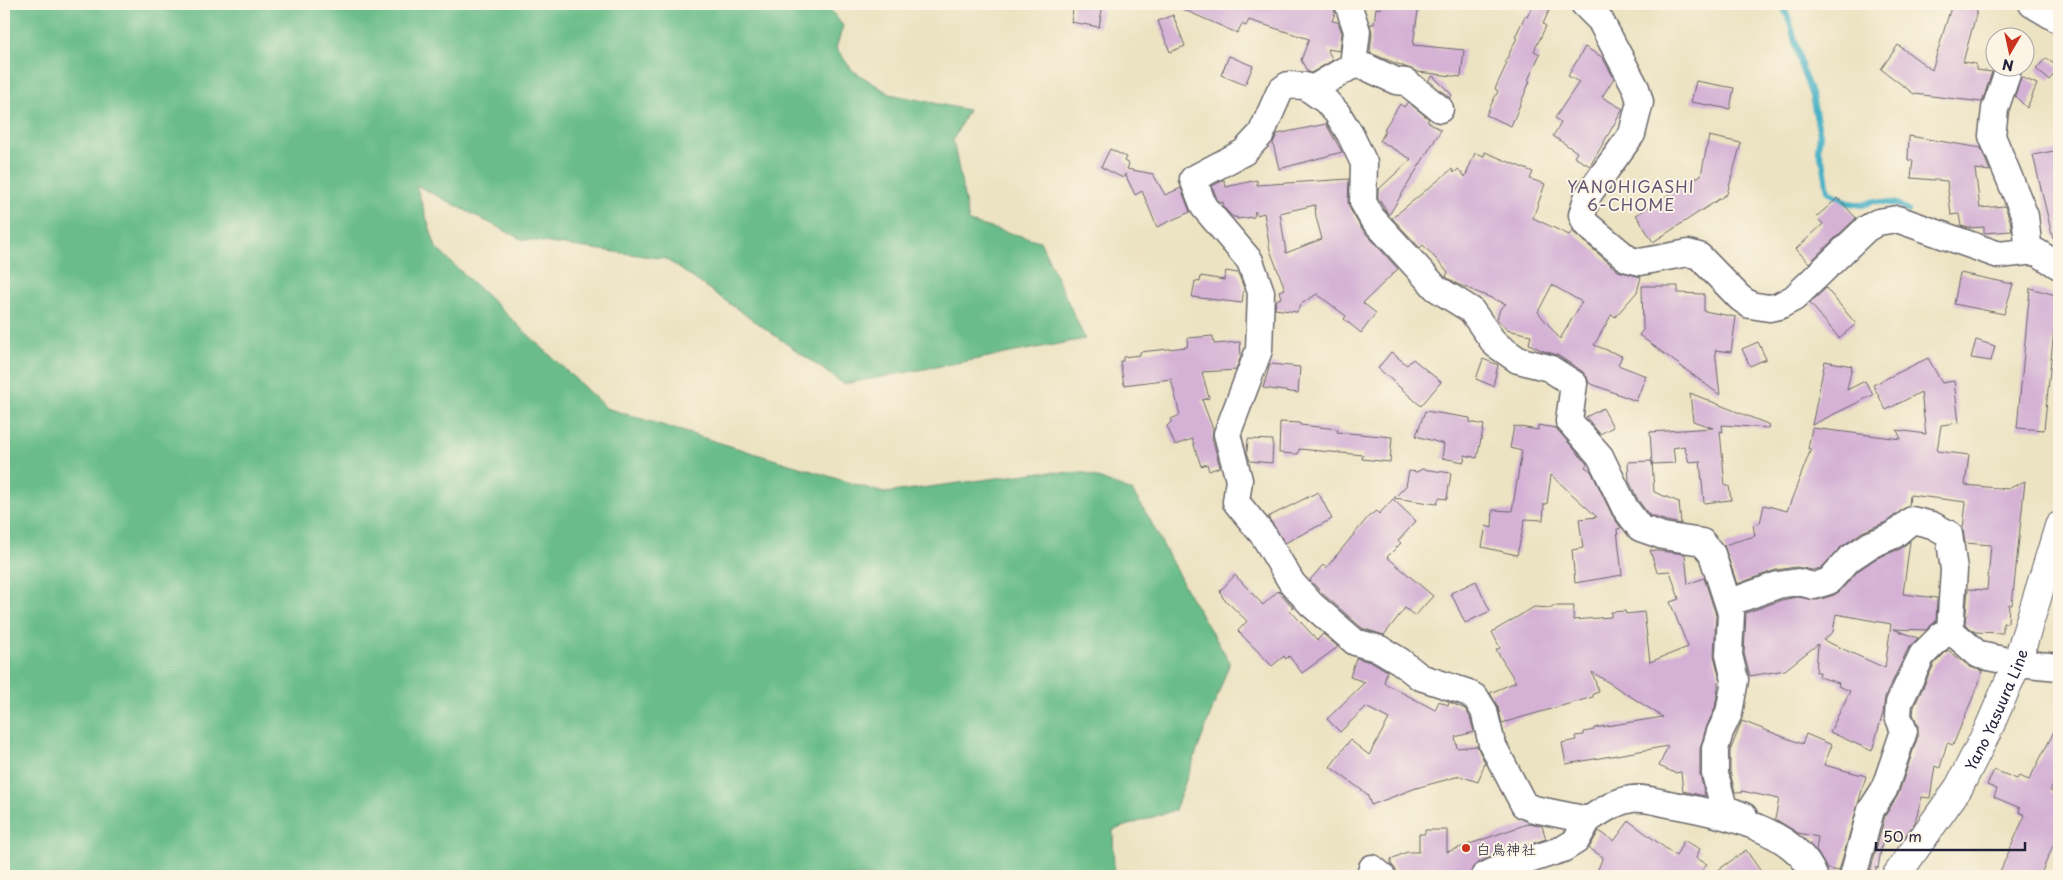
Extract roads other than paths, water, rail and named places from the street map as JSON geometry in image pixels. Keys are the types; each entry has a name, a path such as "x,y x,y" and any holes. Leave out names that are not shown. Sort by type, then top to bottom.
{"main road":[{"name":"Yano Yasuura Line","path":"1896,876 1959,788 1988,730 2017,663 2059,526"}],"street":[{"path":"1348,4 1357,31 1354,65"},
{"path":"1584,4 1600,20 1636,88 1640,102 1632,134 1588,195 1582,215 1586,224 1628,259 1640,262 1688,254 1699,256 1740,298 1750,305 1768,308 1779,306 1794,298 1866,229 1878,222 1897,219 1999,255 2035,251 2059,266"},
{"path":"2032,4 2059,20"},
{"path":"1311,90 1354,65 1396,81 1406,82 1440,109"},
{"path":"2006,78 1995,109 1992,136 2024,216 2029,252"},
{"path":"1588,820 1534,809 1524,805 1492,744 1484,711 1476,698 1466,692 1420,677 1400,661 1380,649 1355,642 1311,604 1292,583 1264,536 1236,502 1239,480 1227,434 1259,350 1261,292 1250,261 1204,207 1193,179 1244,152 1261,134 1280,91 1288,85 1305,86 1325,100 1337,113 1364,163 1363,202 1372,218 1436,288 1471,310 1495,344 1518,360 1550,368 1574,384 1569,421 1600,456 1625,508 1640,528 1663,536 1702,542 1712,554 1728,603 1732,624 1729,655 1735,680 1729,713 1715,748 1715,774 1724,808 1744,816 1748,824"},
{"path":"1728,603 1784,584 1798,582 1814,586 1829,581 1849,559 1870,545 1894,535 1912,520 1932,525 1949,534 1954,570 1950,630"},
{"path":"1950,630 1979,655 2017,663 2059,667"},
{"path":"1853,876 1871,810 1884,790 1904,731 1898,716 1898,703 1922,656 1942,635 1950,630"},
{"path":"1485,876 1494,871 1563,850 1576,841 1588,820 1613,804 1634,799 1695,809 1748,824 1771,834 1794,849 1811,868 1814,876"},
{"path":"1370,876 1372,868 1382,876"}],"waterway":[{"path":"1782,4 1790,22 1803,72 1812,96 1820,135 1818,148 1824,166 1828,191 1849,203 1863,205 1874,201 1897,204 1908,211"}],"place":[{"name":"白鳥神社","path":"1466,848"}],"district":[{"name":"YANOHIGASHI 6-CHOME","path":"1631,195"}]}
